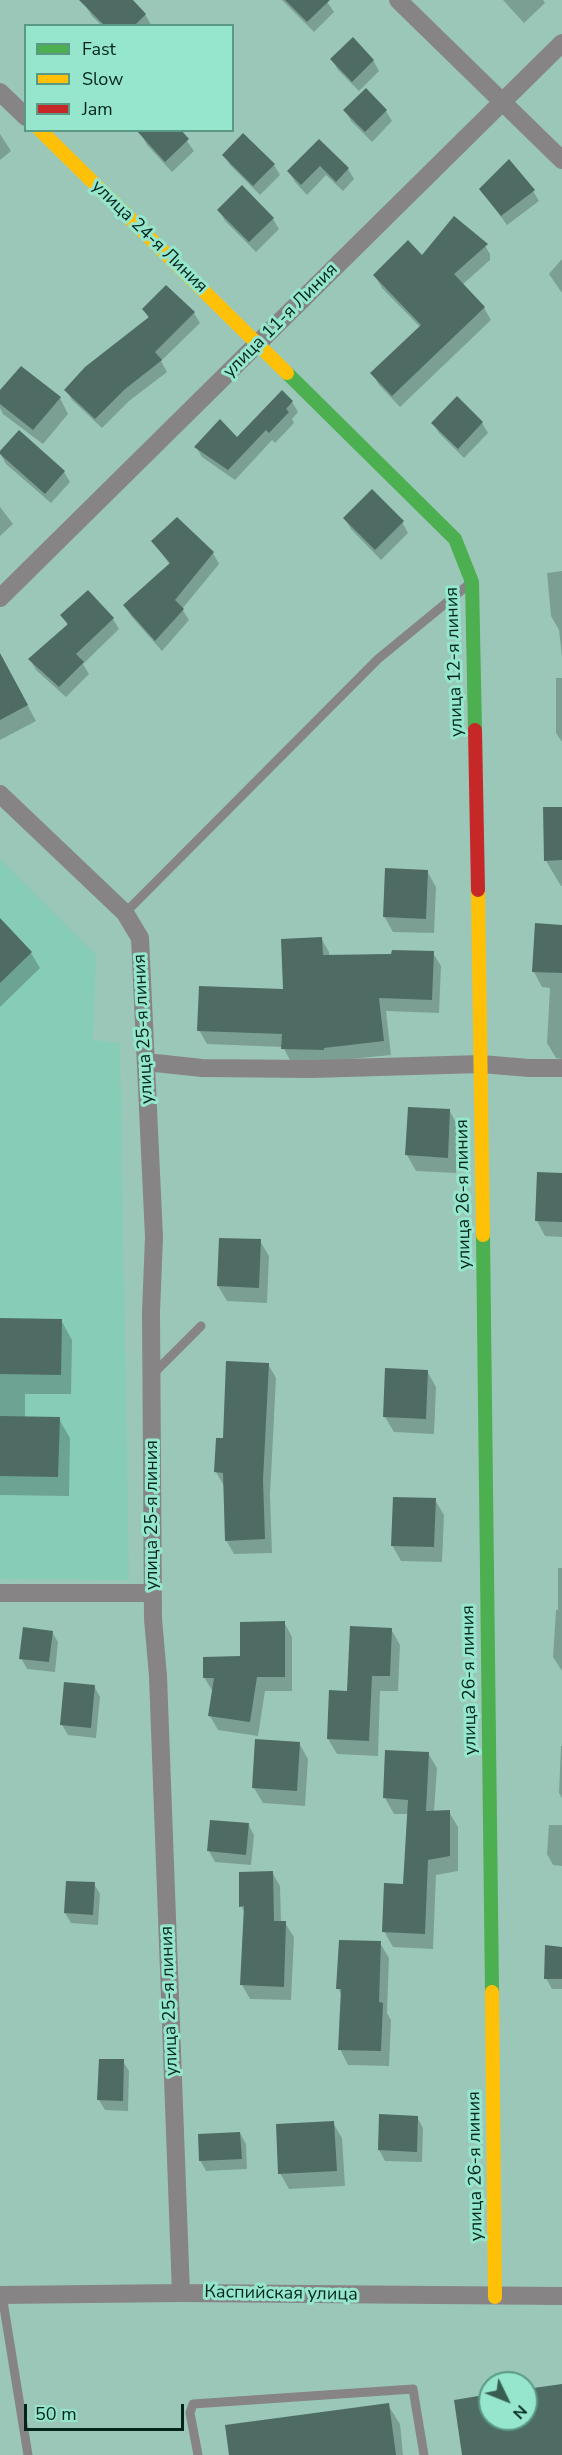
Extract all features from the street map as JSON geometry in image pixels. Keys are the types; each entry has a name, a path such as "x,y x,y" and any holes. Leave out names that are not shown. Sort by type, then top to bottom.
{"street":[{"path":"398,0 562,160"},
{"name":"улица 11-я Линия","path":"0,598 562,43"},
{"path":"0,92 24,115"},
{"name":"улица 24-я Линия","path":"42,132 258,344"},
{"name":"улица 12-я линия","path":"258,344 455,539 472,582 481,1064"},
{"name":"улица 25-я линия","path":"0,795 125,914 140,938 154,1237 151,1312 153,1593 181,2293"},
{"path":"146,1062 235,1069 481,1064 562,1068"},
{"name":"улица 26-я линия","path":"481,1064 495,2297"},
{"path":"0,1593 153,1593"},
{"name":"Каспийская улица","path":"1,2295 181,2293 562,2296"}],"lane":[{"path":"125,914 378,659 472,582"},
{"path":"153,1374 201,1326"},
{"path":"1,2295 28,2455"},
{"path":"198,2455 190,2413 193,2404 413,2389 424,2455"}],"shaded area":[{"path":"0,859 96,955 93,1040 120,1043 129,1580 0,1579"}],"building":[{"path":"79,0 133,0 146,14 136,24 103,24"},
{"path":"285,0 330,0 307,22"},
{"path":"353,37 374,60 352,82 330,59"},
{"path":"366,88 387,110 365,132 343,110"},
{"path":"138,132 183,132 189,139 165,162"},
{"path":"243,133 275,164 253,186 222,155"},
{"path":"319,139 349,168 336,182 320,166 301,185 287,171"},
{"path":"509,159 535,190 501,216 479,189"},
{"path":"242,185 274,218 249,242 217,210"},
{"path":"454,216 488,244 454,274 485,307 392,396 370,373 421,325 373,275 408,240 422,255"},
{"path":"166,285 195,312 155,352 162,360 124,390 95,419 64,390 85,367 149,317 142,309"},
{"path":"21,366 61,397 33,430 0,404 0,390"},
{"path":"282,390 293,401 286,409 289,412 269,433 266,430 228,470 194,447 220,419 237,437"},
{"path":"457,396 483,422 458,449 431,423"},
{"path":"19,430 65,471 45,494 0,454 0,451"},
{"path":"372,489 404,521 375,550 343,518"},
{"path":"177,517 214,552 175,600 184,609 155,641 123,605 170,563 151,541"},
{"path":"88,590 114,618 76,654 84,662 59,687 28,659 68,624 60,615"},
{"path":"0,653 28,705 0,720"},
{"path":"543,807 562,807 562,860 544,861"},
{"path":"385,868 428,870 426,919 383,917"},
{"path":"0,918 32,952 0,983"},
{"path":"535,923 562,925 562,973 532,972"},
{"path":"322,937 323,955 391,954 392,950 434,951 432,1000 379,998 384,1041 324,1048 324,1050 281,1049 282,1034 197,1031 199,986 283,989 281,939"},
{"path":"408,1107 450,1109 448,1158 405,1155"},
{"path":"537,1172 562,1173 562,1222 535,1221"},
{"path":"219,1238 261,1239 259,1288 217,1286"},
{"path":"0,1318 62,1319 61,1375 0,1374"},
{"path":"226,1361 269,1363 263,1480 265,1539 225,1541 223,1473 214,1472 216,1438 223,1438"},
{"path":"385,1368 428,1370 426,1419 383,1417"},
{"path":"0,1416 60,1417 58,1477 0,1476"},
{"path":"393,1497 436,1498 434,1547 391,1546"},
{"path":"285,1621 285,1677 257,1677 250,1722 208,1716 214,1678 203,1678 203,1657 240,1656 240,1622"},
{"path":"350,1626 392,1628 390,1676 372,1676 369,1741 327,1739 329,1690 347,1691"},
{"path":"23,1627 53,1631 49,1662 19,1659"},
{"path":"64,1682 95,1685 91,1728 60,1725"},
{"path":"255,1739 300,1742 297,1791 252,1788"},
{"path":"385,1750 429,1752 426,1811 450,1810 450,1856 428,1860 425,1934 382,1932 384,1883 403,1884 408,1800 383,1798"},
{"path":"210,1820 249,1823 246,1855 207,1851"},
{"path":"273,1871 274,1921 286,1921 284,1987 240,1985 244,1906 239,1907 239,1872"},
{"path":"66,1881 95,1882 93,1915 64,1913"},
{"path":"339,1940 381,1941 379,2002 383,2003 381,2051 338,2050 341,1989 336,1989"},
{"path":"545,1945 562,1947 562,1979 544,1979"},
{"path":"99,2059 124,2059 123,2101 97,2100"},
{"path":"379,2114 418,2116 417,2152 378,2150"},
{"path":"334,2121 337,2171 278,2174 276,2124"},
{"path":"240,2132 242,2159 199,2161 198,2134"},
{"path":"562,2384 562,2455 462,2455 454,2400 478,2396 478,2431 538,2431 538,2387"},
{"path":"389,2403 396,2455 229,2455 225,2425"}],"traffic: fast":[{"path":"287,373 455,539 472,582 475,730"},
{"path":"483,1235 492,1992"}],"traffic: slow":[{"path":"42,132 287,373"},
{"path":"478,890 483,1235"},
{"path":"492,1992 495,2297"}],"traffic: jam":[{"path":"475,730 478,890"}]}
